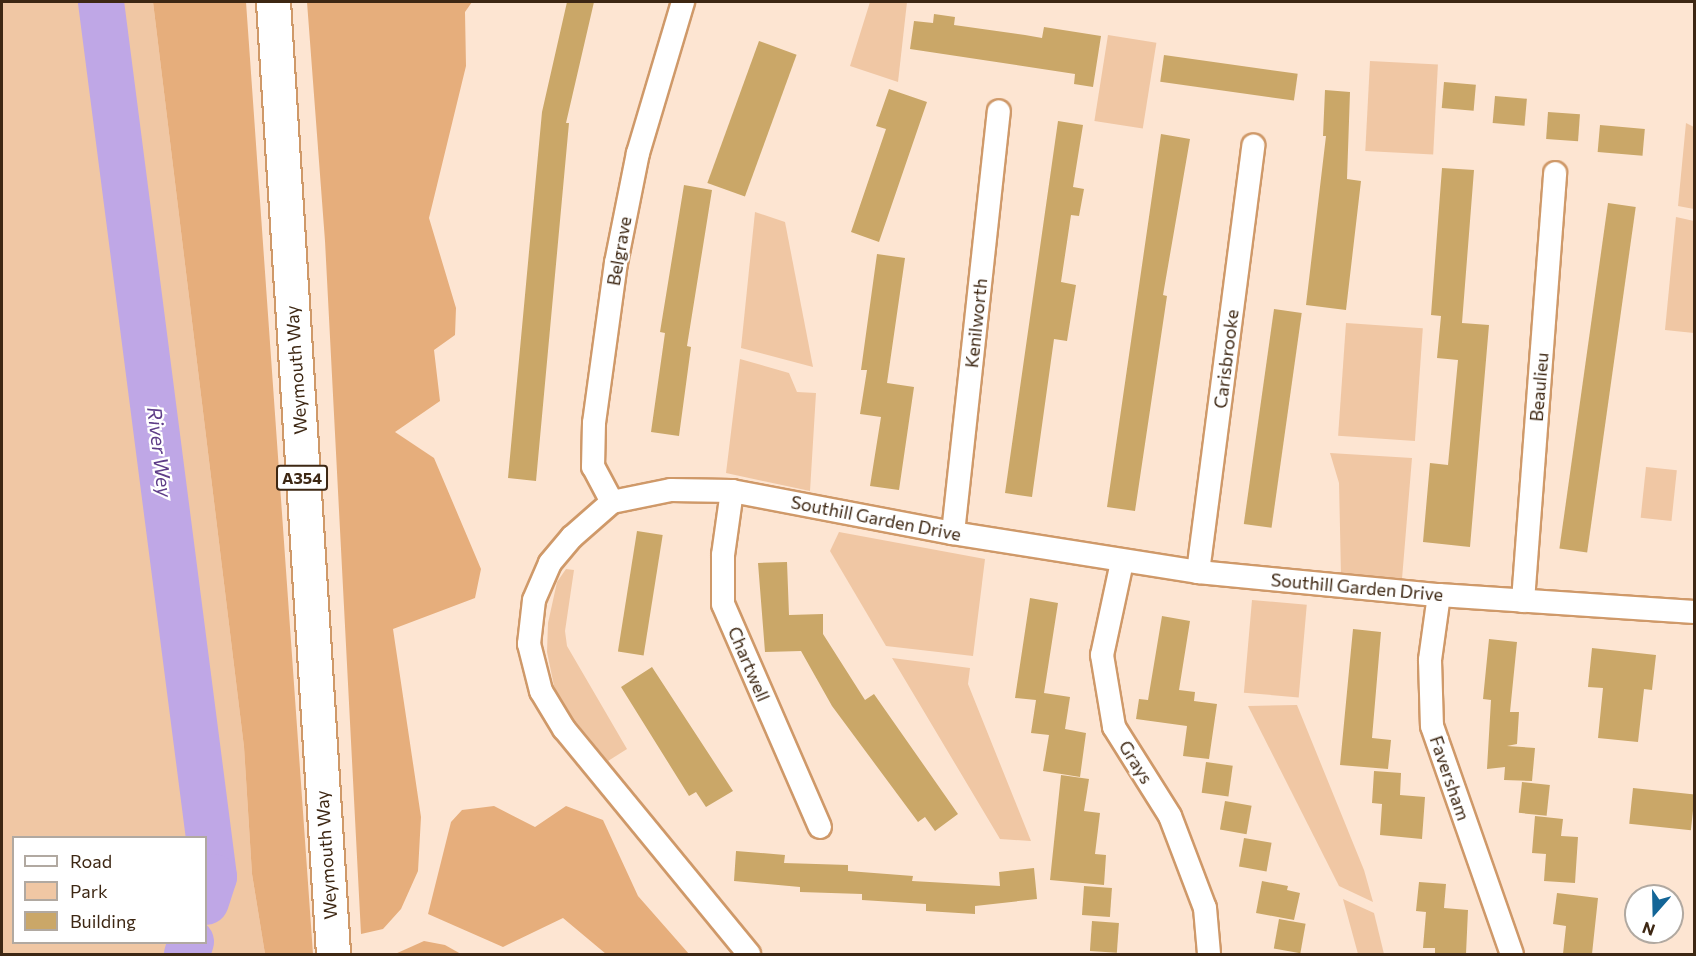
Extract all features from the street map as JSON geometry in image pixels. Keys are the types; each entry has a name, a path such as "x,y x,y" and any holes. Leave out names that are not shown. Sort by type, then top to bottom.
{"highway":[{"name":"Weymouth Way","path":"273,2 333,954"}],"street":[{"name":"Belgrave","path":"612,502 593,467 594,423 616,263 638,153 683,2"},
{"name":"Kenilworth","path":"953,533 999,112"},
{"name":"Carisbrooke","path":"1198,572 1253,146"},
{"name":"Beaulieu","path":"1524,601 1555,172"},
{"name":"Southill Garden Drive","path":"749,954 564,729 541,691 529,644 534,600 550,563 572,537 612,502 671,490 732,491 953,533 1122,562 1198,572 1438,595 1695,612"},
{"name":"Chartwell","path":"732,491 723,555 723,604 820,827"},
{"name":"Grays","path":"1122,562 1102,655 1114,727 1170,816 1205,908 1209,954"},
{"name":"Faversham","path":"1438,595 1430,660 1432,726 1512,954"}],"green space":[{"path":"2,2 153,2 244,747 252,874 265,954 2,954"},
{"path":"870,2 907,2 898,82 850,66"},
{"path":"1108,35 1156,43 1143,129 1094,121"},
{"path":"1370,61 1438,65 1433,154 1365,151"},
{"path":"1686,123 1694,127 1694,209 1678,206"},
{"path":"755,212 785,222 813,367 741,348"},
{"path":"1676,217 1694,221 1694,333 1665,330"},
{"path":"1346,323 1423,328 1415,441 1338,436"},
{"path":"740,359 789,373 797,392 816,393 810,491 726,473"},
{"path":"1330,453 1412,458 1402,579 1341,575 1339,483"},
{"path":"1646,467 1677,470 1671,521 1641,518"},
{"path":"839,532 985,559 973,656 886,646 830,551"},
{"path":"566,569 574,570 565,631 567,646 627,749 608,761 564,707 554,686 547,652 548,623 557,582"},
{"path":"1252,600 1307,605 1299,697 1244,693"},
{"path":"892,658 970,668 968,684 1031,841 1000,839"},
{"path":"1297,705 1364,870 1373,902 1339,886 1248,706"},
{"path":"1343,899 1374,913 1384,954 1358,954"}],"shaded area":[{"path":"153,2 246,2 313,954 265,954 252,874 244,747"},
{"path":"307,2 472,2 465,12 466,66 429,218 456,308 455,335 434,350 440,401 395,432 434,458 481,569 475,598 393,629 421,817 418,871 401,909 383,929 361,934 325,241"},
{"path":"494,806 535,827 566,806 603,820 638,896 689,954 606,954 563,918 503,947 428,914 451,822 462,810"},
{"path":"424,941 445,945 461,954 395,954"}],"building":[{"path":"567,2 594,2 566,123 569,123 536,481 508,478 542,112"},
{"path":"934,14 955,17 954,25 1042,38 1044,27 1101,36 1093,87 1074,84 1075,74 910,49 914,21 933,23"},
{"path":"759,41 797,55 745,197 707,183"},
{"path":"1164,55 1298,74 1294,101 1160,82"},
{"path":"1444,82 1476,85 1474,111 1442,108"},
{"path":"889,89 927,102 879,242 851,232 886,129 876,126"},
{"path":"1325,90 1350,92 1347,179 1361,181 1346,310 1306,305 1326,136 1323,136"},
{"path":"1495,96 1527,99 1525,126 1493,123"},
{"path":"1548,112 1580,114 1578,141 1546,139"},
{"path":"1058,121 1083,125 1073,187 1084,189 1079,216 1071,215 1061,282 1076,285 1067,341 1054,339 1032,497 1005,493"},
{"path":"1600,125 1645,129 1642,156 1598,152"},
{"path":"1161,134 1190,139 1163,295 1167,296 1135,511 1107,507"},
{"path":"1442,168 1474,170 1462,323 1489,325 1470,547 1423,542 1430,463 1448,465 1458,360 1437,358 1441,316 1431,315"},
{"path":"684,185 712,190 687,346 691,347 679,436 651,432 665,333 660,332"},
{"path":"1608,203 1636,207 1587,553 1559,549"},
{"path":"877,254 905,258 887,383 914,387 899,490 870,486 881,417 860,414 867,370 861,370"},
{"path":"1274,309 1302,313 1272,528 1244,524"},
{"path":"637,531 663,535 644,656 618,651"},
{"path":"787,562 789,615 823,614 823,634 865,700 874,694 958,814 935,831 925,817 918,822 832,706 801,651 765,652 758,563"},
{"path":"1030,598 1058,603 1044,693 1070,697 1065,729 1086,733 1080,777 1043,771 1049,735 1031,733 1036,700 1015,698"},
{"path":"1162,616 1190,621 1179,690 1195,692 1194,701 1217,704 1209,759 1183,756 1187,726 1136,719 1139,699 1148,700"},
{"path":"1353,629 1381,632 1372,738 1391,740 1388,769 1340,765"},
{"path":"1489,639 1517,642 1510,712 1519,712 1517,744 1507,746 1535,748 1532,781 1504,780 1505,767 1487,769 1491,700 1483,699"},
{"path":"1592,648 1656,655 1652,690 1644,689 1638,742 1598,738 1603,688 1588,687"},
{"path":"652,667 733,791 706,807 696,792 689,796 621,687"},
{"path":"1206,762 1233,766 1228,796 1202,793"},
{"path":"1374,771 1401,773 1400,795 1425,797 1422,839 1380,835 1382,804 1372,803"},
{"path":"1061,775 1089,779 1084,811 1100,813 1095,854 1106,855 1104,885 1050,880"},
{"path":"1522,782 1550,785 1547,816 1519,813"},
{"path":"1633,788 1694,794 1691,830 1629,824"},
{"path":"1225,801 1252,806 1247,834 1220,830"},
{"path":"1535,816 1563,819 1561,836 1578,837 1575,883 1544,881 1546,854 1532,853"},
{"path":"1244,838 1272,843 1267,871 1239,867"},
{"path":"736,851 785,855 784,863 848,865 848,871 913,876 912,881 1000,886 999,872 1034,868 1037,899 975,906 975,914 926,911 926,904 862,900 862,894 800,892 800,887 734,881"},
{"path":"1262,881 1288,886 1287,890 1300,893 1294,920 1256,913"},
{"path":"1419,882 1446,884 1444,908 1468,910 1466,954 1435,954 1435,948 1423,948 1426,912 1416,911"},
{"path":"1084,886 1112,888 1110,917 1082,915"},
{"path":"1557,893 1598,898 1592,954 1563,954 1566,926 1553,924"},
{"path":"1279,919 1306,924 1300,953 1274,949"},
{"path":"1092,921 1119,923 1117,953 1090,951"}],"waterway":[{"name":"River Wey","path":"101,2 214,877 207,899"},
{"name":"River Wey","path":"187,954 190,944"}]}
